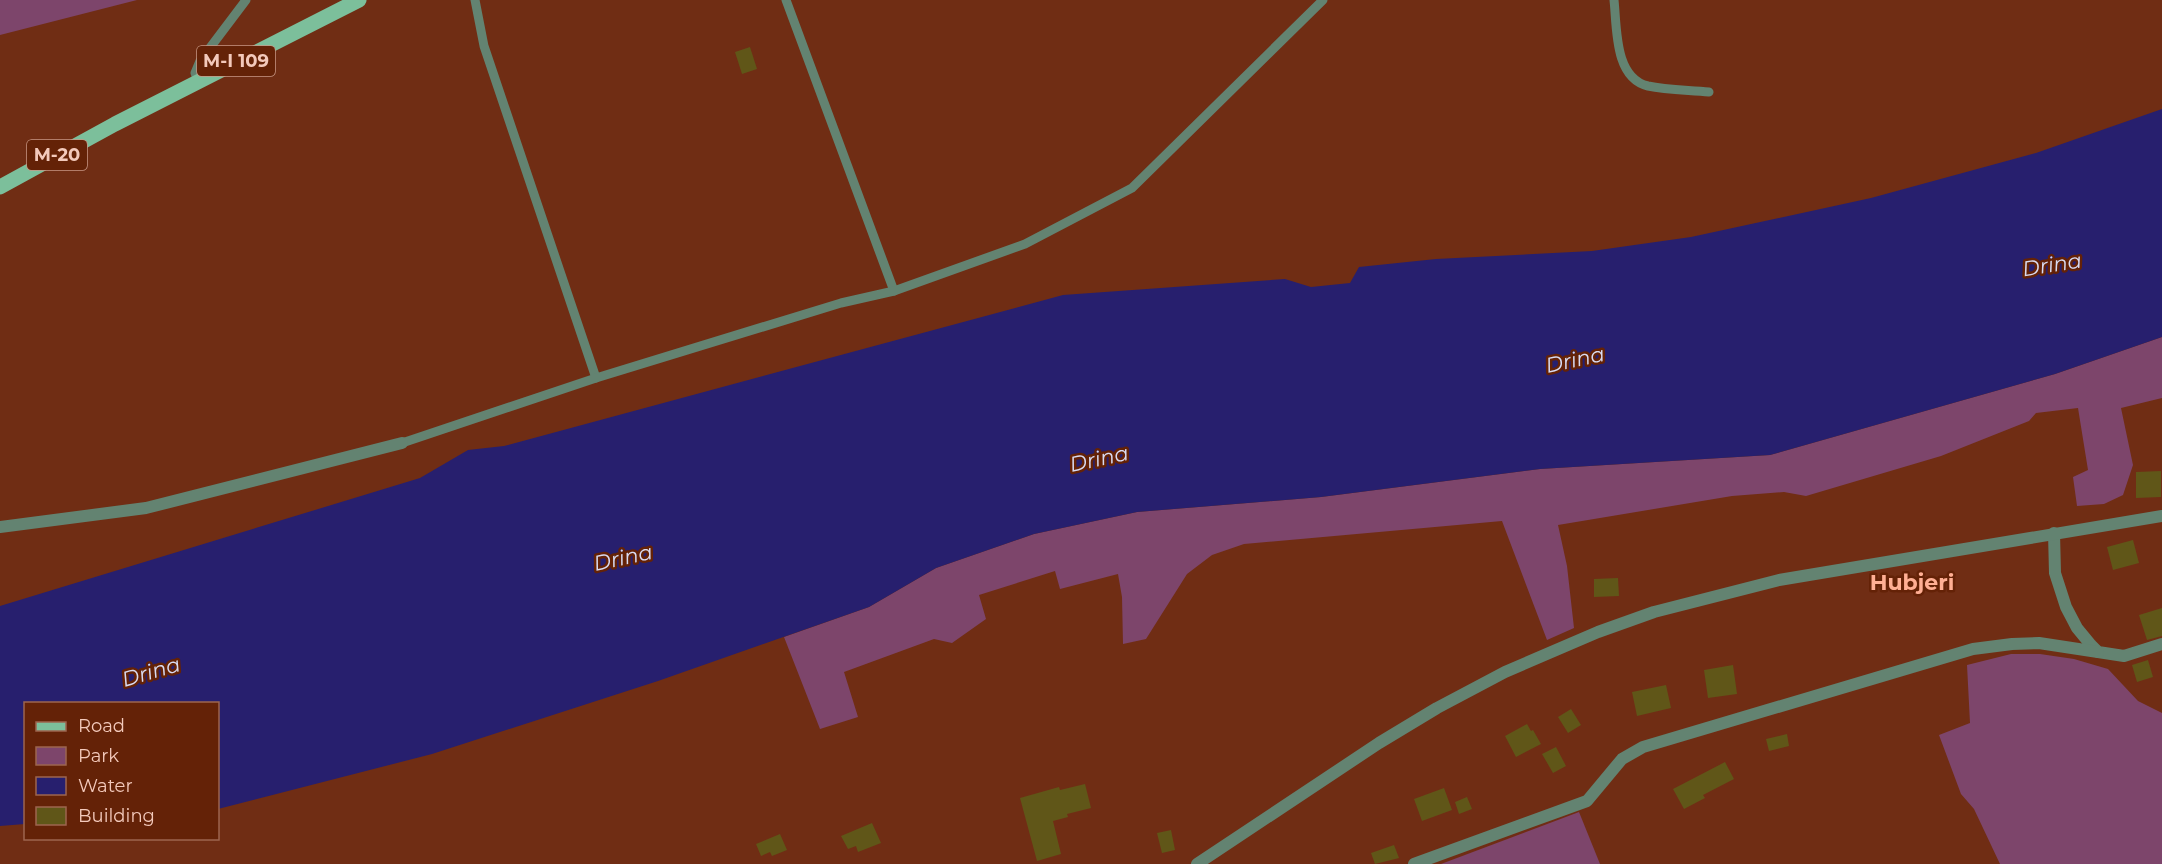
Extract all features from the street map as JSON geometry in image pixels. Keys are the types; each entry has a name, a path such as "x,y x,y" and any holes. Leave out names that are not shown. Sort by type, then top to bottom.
{"main road":[{"name":"M-I 109","path":"114,124 359,0"},
{"name":"M-20","path":"0,187 114,124"}],"street":[{"path":"0,527 146,508 402,443"},
{"path":"1197,864 1379,743 1437,708 1504,672 1598,632 1654,612 1779,580 2162,516"},
{"path":"2054,533 2055,573 2066,607 2077,628 2098,652"},
{"path":"1414,864 1587,801 1622,759 1643,747 1973,649 2039,643 2124,656 2162,644"}],"lane":[{"path":"198,81 195,73 200,61 246,0"},
{"path":"475,0 484,46 596,378"},
{"path":"786,0 894,291"},
{"path":"402,443 596,378 841,303 894,291 1024,244 1132,188 1323,0"},
{"path":"1614,0 1621,57 1632,79 1647,86 1709,92"}],"green space":[{"path":"0,0 137,0 0,35"},
{"path":"2162,337 2162,398 2121,408 2133,465 2123,495 2104,504 2077,506 2073,477 2088,470 2078,408 2036,413 2029,421 1941,456 1806,496 1784,492 1732,496 1558,525 1567,566 1574,628 1547,640 1502,521 1244,544 1212,555 1187,574 1146,639 1123,644 1122,597 1118,574 1060,589 1055,571 979,595 986,619 952,643 934,639 844,672 858,717 820,729 784,637 869,607 936,568 1034,534 1137,512 1321,497 1540,469 1770,455 2055,374"},
{"path":"2011,654 2040,654 2074,659 2108,669 2138,701 2162,713 2162,864 2000,864 1974,809 1961,794 1939,735 1970,723 1967,665"},
{"path":"1579,812 1600,864 1441,864"}],"water":[{"name":"Drina","path":"2162,109 2162,337 2055,374 1770,455 1540,469 1321,497 1137,512 1034,534 936,568 869,607 658,681 432,754 219,809 219,702 24,702 24,824 0,826 0,606 420,478 468,450 504,446 1063,295 1285,279 1311,287 1350,283 1359,267 1436,259 1592,251 1691,237 1871,198 2036,153"}],"building":[{"path":"750,47 757,69 742,74 735,52"},
{"path":"2161,471 2161,497 2136,498 2136,472"},
{"path":"2133,540 2139,563 2113,570 2107,547"},
{"path":"1618,578 1619,596 1594,597 1594,579"},
{"path":"2162,608 2162,636 2147,640 2139,615"},
{"path":"2148,660 2153,677 2137,682 2132,665"},
{"path":"1733,665 1737,694 1708,698 1704,670"},
{"path":"1666,685 1671,708 1637,716 1632,692"},
{"path":"1571,709 1581,725 1568,733 1558,717"},
{"path":"1527,724 1541,744 1516,757 1505,736"},
{"path":"1787,734 1789,746 1769,751 1766,739"},
{"path":"1556,747 1566,766 1553,773 1542,754"},
{"path":"1725,762 1734,779 1703,795 1705,798 1684,809 1673,789"},
{"path":"1085,784 1091,808 1067,814 1068,817 1053,821 1061,854 1037,861 1020,798 1059,787 1060,790"},
{"path":"1444,788 1452,810 1422,821 1414,799"},
{"path":"1467,797 1472,809 1459,814 1455,802"},
{"path":"872,823 881,843 858,852 856,846 848,849 841,836"},
{"path":"1171,830 1175,850 1162,853 1157,833"},
{"path":"780,834 787,850 772,856 770,852 761,856 756,844"},
{"path":"1394,845 1399,858 1375,864 1371,853"}],"district":[{"name":"Hubjeri","path":"1912,582"}]}
